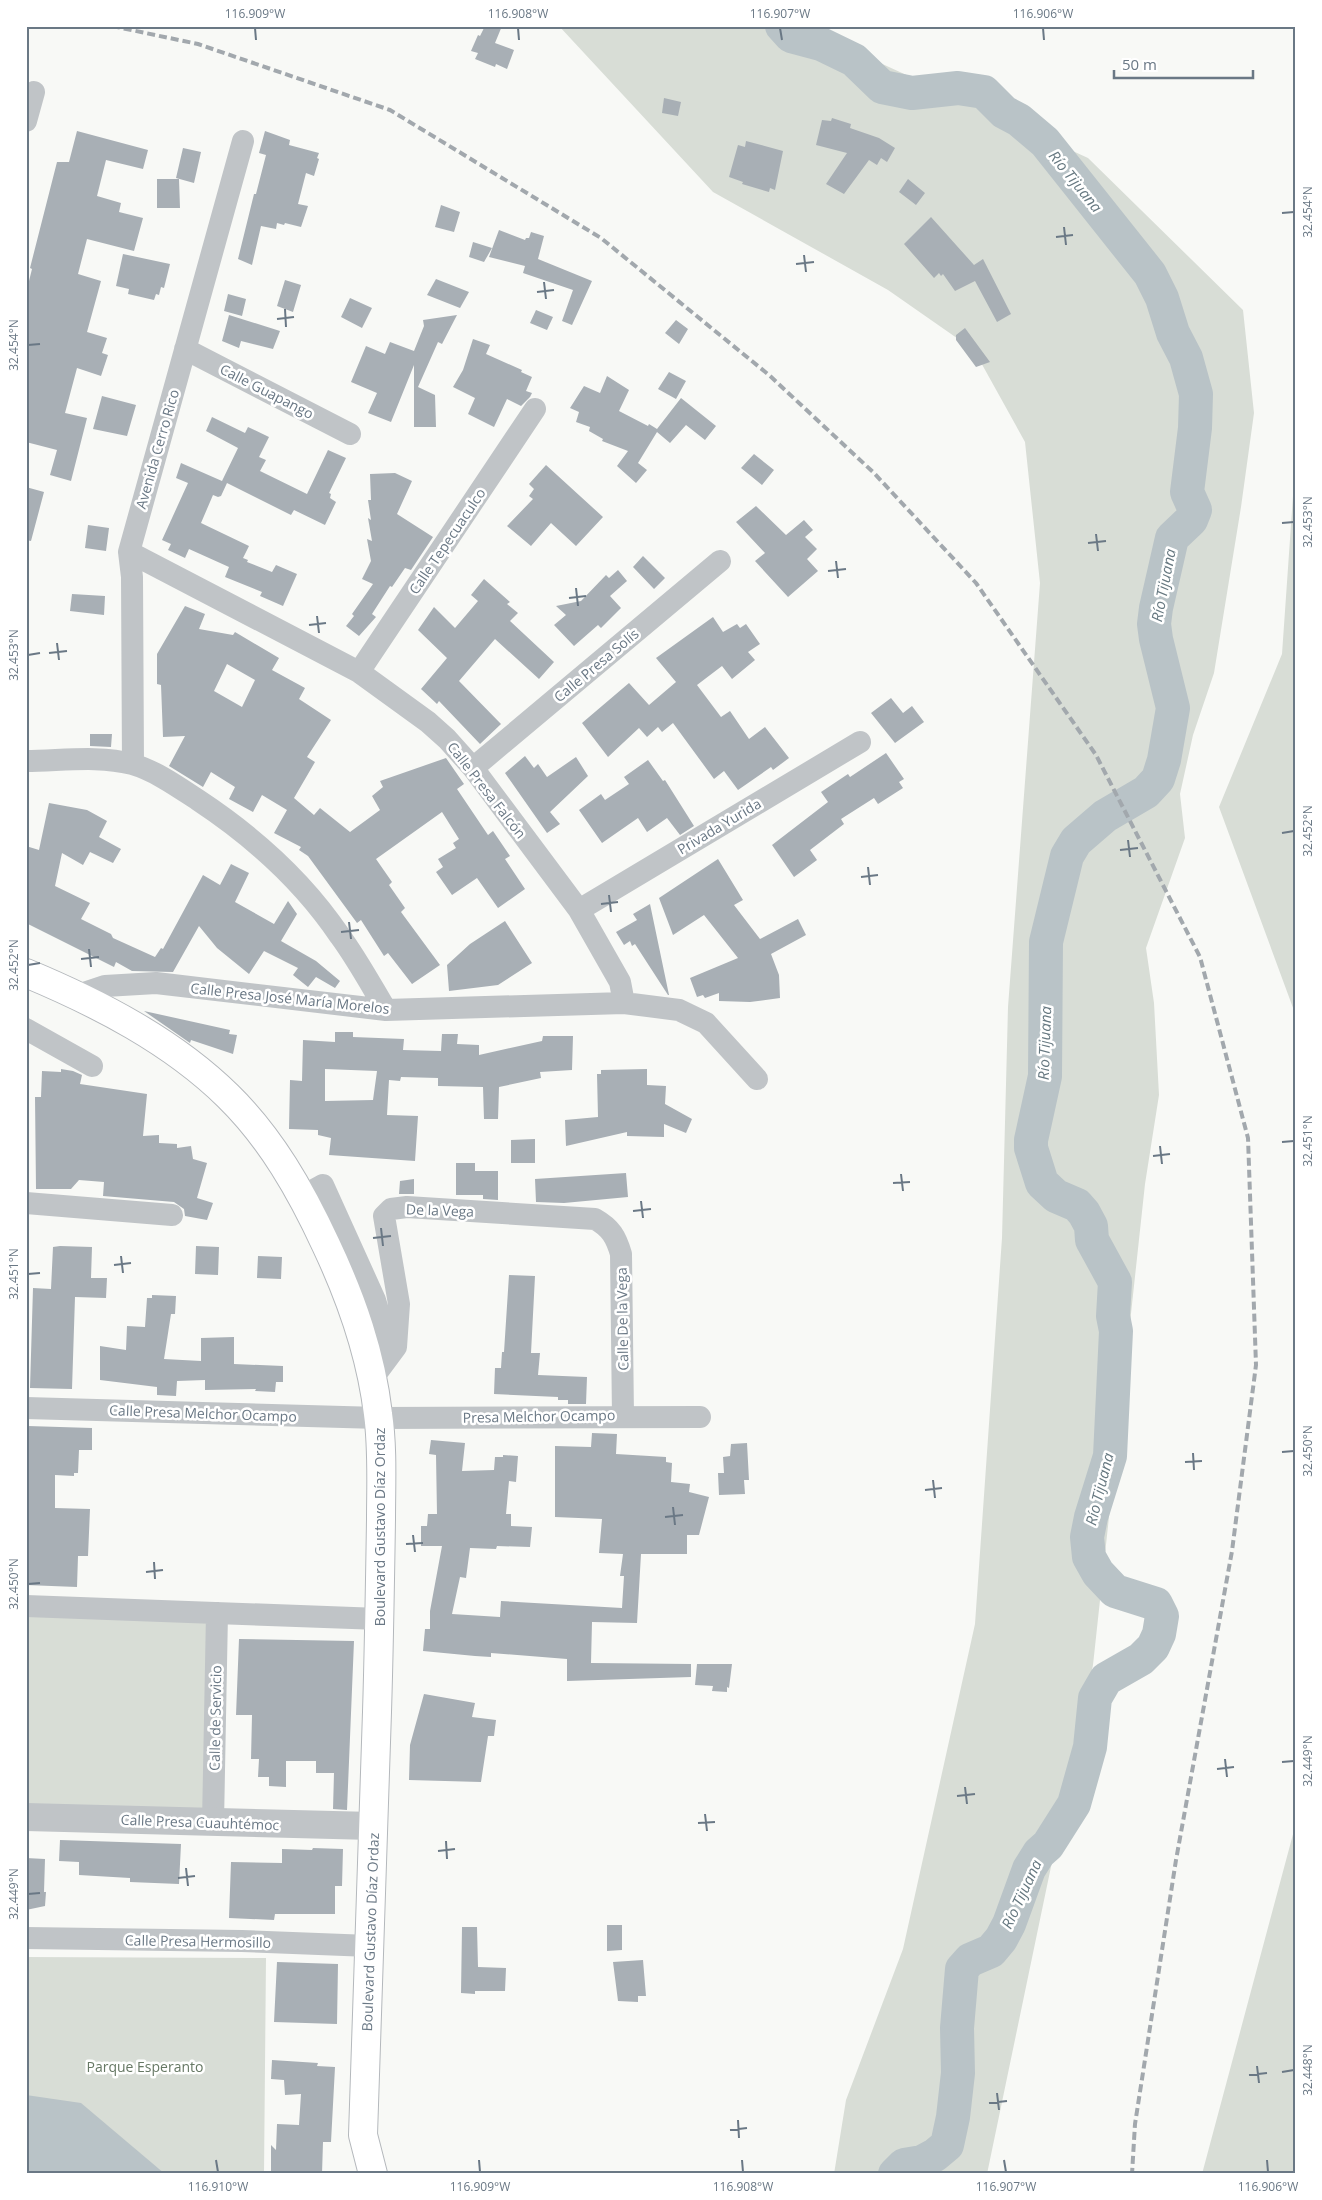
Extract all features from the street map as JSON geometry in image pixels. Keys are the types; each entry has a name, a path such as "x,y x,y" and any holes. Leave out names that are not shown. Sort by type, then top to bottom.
{"main road":[{"name":"Boulevard Gustavo Díaz Ordaz","path":"26,973 78,995 162,1043 229,1096 272,1149 303,1196 346,1289 363,1334 373,1378 379,1418 382,1461 380,1619 363,2135 373,2174"}],"street":[{"path":"26,121 34,92"},
{"name":"Avenida Cerro Rico","path":"133,764 132,576 129,552 244,141"},
{"name":"Calle Guapango","path":"185,349 350,434"},
{"name":"Calle Tepecuaculco","path":"359,672 535,409"},
{"name":"Calle Presa Falcón","path":"129,552 359,672 428,722 447,739 473,768 579,910 620,982 624,1003"},
{"name":"Calle Presa Solís","path":"473,768 720,561"},
{"name":"Privada Yurida","path":"579,910 860,742"},
{"path":"26,761 111,761 133,764 175,786 226,819 278,862 340,935 386,1010"},
{"name":"Calle Presa José María Morelos","path":"78,995 105,986 156,983 386,1010 624,1003 679,1010 696,1016 706,1023 757,1079"},
{"path":"26,1029 92,1066"},
{"path":"303,1196 323,1185 376,1300 391,1354"},
{"path":"26,1203 172,1215"},
{"name":"De la Vega","path":"373,1378 396,1347 399,1304 384,1216 391,1210 407,1207 577,1216 596,1219 608,1226"},
{"name":"Calle De la Vega","path":"608,1226 617,1238 621,1254 623,1416"},
{"name":"Calle Presa Melchor Ocampo","path":"26,1408 379,1418"},
{"name":"Presa Melchor Ocampo","path":"379,1418 700,1417"},
{"path":"26,1606 380,1619"},
{"name":"Calle de Servicio","path":"213,1823 217,1613"},
{"name":"Calle Presa Cuauhtémoc","path":"26,1817 373,1826"},
{"name":"Calle Presa Hermosillo","path":"26,1938 242,1941 370,1946"}],"green space":[{"path":"559,26 822,26 878,62 1088,158 1243,310 1254,413 1241,507 1214,673 1193,735 1180,794 1185,838 1146,948 1154,1003 1159,1095 1145,1184 1093,1665 987,2174 834,2174 846,2100 903,1949 975,1624 1002,1238 1008,1007 1040,583 1025,442 974,350 888,290 713,192"},
{"path":"1296,453 1296,1016 1219,807 1282,654"},
{"path":"26,1613 210,1619 207,1816 26,1807"},
{"path":"1296,1823 1296,2174 1202,2174"},
{"name":"Parque Esperanto","path":"26,1957 266,1958 264,2174 26,2174"}],"shaded area":[{"path":"26,2095 81,2103 165,2174 26,2174"}],"building":[{"path":"485,26 502,26 495,43 514,50 507,69 496,64 495,67 475,59 478,53 471,51 478,35 480,36"},
{"path":"664,98 681,102 678,116 662,113"},
{"path":"832,118 851,124 850,128 879,138 895,148 887,162 881,158 877,165 869,160 844,194 826,184 847,153 816,145 822,120 831,121"},
{"path":"77,131 148,150 143,169 106,160 97,196 121,203 119,212 143,218 134,251 87,239 78,274 101,281 87,332 107,338 102,353 108,355 101,376 77,368 65,413 87,418 71,481 50,475 57,450 26,442 26,293 32,269 30,268 57,162 69,162"},
{"path":"265,131 290,140 289,145 319,153 317,158 319,159 314,176 306,173 298,204 308,206 301,227 285,223 284,225 277,223 276,229 261,226 252,265 238,259 266,155 259,153"},
{"path":"746,141 783,151 775,190 770,188 769,192 742,184 743,182 729,177 738,145 745,147"},
{"path":"183,148 201,152 194,183 176,178"},
{"path":"157,179 179,179 180,208 157,208"},
{"path":"908,179 925,193 916,205 899,192"},
{"path":"441,205 460,212 454,232 435,227"},
{"path":"931,217 974,265 983,259 1011,314 997,322 975,281 955,291 943,274 941,276 939,273 934,278 904,244"},
{"path":"499,230 525,240 529,238 531,232 544,236 538,259 592,281 572,325 562,321 573,290 523,273 525,266 489,257"},
{"path":"473,242 492,248 484,262 469,257"},
{"path":"123,254 170,264 164,288 161,287 159,295 156,294 154,300 128,294 129,289 116,286"},
{"path":"436,279 469,292 460,308 427,295"},
{"path":"285,280 301,285 293,312 277,306"},
{"path":"228,294 246,299 242,316 224,311"},
{"path":"350,298 372,308 362,328 341,317"},
{"path":"536,310 553,317 547,330 530,323"},
{"path":"229,315 280,331 273,349 241,341 239,348 222,341"},
{"path":"457,315 442,344 438,342 418,387 435,395 436,427 414,427 414,365 391,422 368,413 377,393 351,382 366,346 385,354 390,342 414,351 424,326 423,320"},
{"path":"676,320 688,329 679,344 665,333"},
{"path":"965,328 990,362 976,367 956,340 956,335"},
{"path":"473,339 490,345 486,354 522,370 521,372 532,377 526,391 532,393 530,397 521,406 507,399 494,427 468,414 475,398 453,387 463,370"},
{"path":"669,372 686,381 676,399 658,389"},
{"path":"607,376 629,390 619,411 648,426 649,424 657,429 681,398 716,426 705,440 686,425 670,443 657,432 638,463 647,470 636,483 617,466 628,451 602,441 603,439 589,431 590,427 576,422 579,412 570,408 584,386 600,393"},
{"path":"102,396 136,405 127,436 93,429"},
{"path":"212,417 245,433 248,427 269,437 259,457 266,460 260,471 307,494 328,450 346,458 329,493 331,494 330,498 336,502 325,525 294,510 291,515 227,483 221,496 213,495 201,523 249,546 243,558 248,560 247,562 272,572 276,565 297,574 283,606 260,596 262,592 225,577 229,567 189,549 185,558 168,550 171,544 162,540 188,483 176,478 181,463 222,481 238,448 206,431"},
{"path":"754,454 774,470 762,485 741,468"},
{"path":"546,465 603,517 576,546 551,523 531,546 507,526 533,499 529,496 534,489 529,484"},
{"path":"395,473 412,481 397,514 433,537 411,570 405,568 392,587 390,586 372,614 376,617 359,636 346,626 373,584 362,579 371,561 367,539 372,541 368,518 371,520 368,500 371,500 370,474"},
{"path":"26,487 44,492 31,541 26,540"},
{"path":"756,506 786,535 804,520 813,530 805,537 817,549 807,559 818,571 788,597 755,561 765,553 736,522"},
{"path":"88,525 109,528 106,551 85,548"},
{"path":"643,556 665,578 654,589 633,567"},
{"path":"618,570 627,581 610,596 621,608 601,628 598,625 574,646 554,625 566,615 556,606 581,601 606,575 609,578"},
{"path":"484,579 510,602 507,604 518,613 510,621 554,662 539,679 495,639 459,681 501,724 480,744 439,701 437,704 421,689 447,658 418,630 434,607 455,628 478,601 471,595"},
{"path":"72,594 105,596 104,615 70,611"},
{"path":"185,606 205,614 199,629 233,635 235,632 279,658 272,670 305,688 299,699 331,720 307,757 315,762 294,798 314,815 320,808 350,832 380,810 372,796 383,787 380,781 446,758 464,784 457,789 488,835 493,831 510,856 505,859 525,889 498,908 477,878 452,895 436,872 443,867 438,859 456,848 453,843 459,839 442,812 376,859 392,882 389,885 405,908 401,912 440,965 412,984 388,953 384,956 361,920 357,923 308,856 299,850 301,847 274,833 287,810 262,795 253,812 229,799 235,787 211,772 203,787 169,766 185,736 163,737 161,685 157,684 157,654","holes":["227,664 255,680 242,707 214,691"]},
{"path":"713,617 723,632 737,624 740,628 746,624 760,644 748,652 755,660 732,679 722,666 697,685 721,717 730,711 749,739 765,727 789,758 773,770 771,767 738,790 724,771 714,779 673,723 662,732 658,727 647,737 639,728 608,757 582,723 629,683 649,705 676,682 656,658"},
{"path":"891,698 903,713 912,706 924,722 895,743 871,713"},
{"path":"90,734 112,734 111,747 90,746"},
{"path":"886,753 904,779 899,782 903,788 878,804 874,798 841,819 844,824 810,850 817,860 794,877 772,845 828,802 821,792 848,774 850,777"},
{"path":"525,756 534,768 538,764 547,777 576,757 588,776 550,812 560,824 547,833 505,773"},
{"path":"648,760 663,781 665,780 694,826 680,835 667,818 647,832 638,818 602,843 579,810 601,794 605,800 629,784 624,777"},
{"path":"49,803 87,810 107,821 99,837 121,849 113,863 90,852 83,865 62,853 55,886 90,903 81,919 111,934 113,938 155,957 161,948 163,949 203,875 220,885 231,864 249,873 235,902 274,924 288,901 297,914 281,941 316,961 340,981 335,988 316,977 308,987 293,975 298,968 264,951 249,974 217,948 199,926 173,972 132,971 116,962 114,967 26,923 26,846 39,850"},
{"path":"718,859 743,900 734,905 760,939 798,919 806,935 771,954 779,975 780,998 750,1002 719,1001 719,993 705,998 703,995 697,997 690,978 738,958 704,915 673,935 659,898"},
{"path":"650,904 669,995 635,944 632,946 630,941 624,945 616,932 637,920 633,914"},
{"path":"505,921 532,963 498,985 449,991 447,965 470,944"},
{"path":"144,1011 230,1030 229,1034 237,1035 233,1054 191,1040 190,1043"},
{"path":"335,1032 353,1032 353,1037 404,1039 403,1050 441,1051 442,1034 458,1034 457,1044 479,1045 479,1055 542,1041 543,1036 573,1036 572,1070 540,1072 541,1078 499,1087 498,1119 484,1119 483,1087 438,1086 438,1078 401,1077 400,1081 389,1080 387,1115 418,1116 415,1161 329,1155 331,1138 318,1135 318,1130 289,1129 290,1080 302,1081 303,1040 335,1042","holes":["325,1069 377,1071 373,1100 325,1101"]},
{"path":"61,1069 82,1075 80,1084 147,1094 143,1136 159,1135 159,1143 177,1144 177,1148 191,1146 193,1159 207,1163 197,1198 213,1203 207,1220 185,1216 184,1209 174,1202 103,1196 104,1182 79,1180 71,1189 36,1189 35,1097 41,1097 42,1071 61,1072"},
{"path":"647,1069 647,1085 666,1086 665,1104 692,1119 686,1133 664,1124 664,1137 627,1136 627,1132 566,1146 565,1120 598,1117 597,1074 601,1074 601,1070"},
{"path":"535,1139 535,1163 511,1163 511,1140"},
{"path":"456,1163 475,1163 475,1171 498,1171 498,1200 483,1199 483,1195 456,1195"},
{"path":"626,1173 628,1197 564,1203 536,1202 535,1179"},
{"path":"414,1179 414,1194 399,1194 400,1181"},
{"path":"196,1246 219,1247 218,1275 195,1274"},
{"path":"53,1247 92,1247 91,1278 107,1278 106,1298 75,1297 72,1389 30,1388 33,1288 51,1289"},
{"path":"258,1256 282,1257 281,1279 257,1278"},
{"path":"509,1275 535,1276 531,1353 540,1353 538,1375 587,1377 586,1404 568,1404 568,1400 558,1400 558,1397 494,1394 495,1368 501,1368 502,1352 504,1352"},
{"path":"152,1295 176,1296 175,1314 171,1314 164,1359 201,1361 201,1338 234,1337 234,1364 283,1366 283,1382 276,1382 275,1392 255,1391 256,1389 205,1390 205,1380 177,1381 176,1396 157,1395 157,1387 100,1380 100,1346 126,1350 127,1326 145,1327 147,1298 152,1298"},
{"path":"28,1426 92,1428 92,1450 79,1450 78,1473 74,1473 74,1476 55,1475 55,1508 90,1509 88,1556 78,1556 77,1587 26,1585"},
{"path":"592,1433 617,1434 616,1454 666,1457 666,1462 672,1463 671,1482 690,1484 689,1492 709,1497 699,1535 687,1535 687,1554 641,1554 637,1623 592,1622 591,1663 691,1664 691,1677 567,1681 567,1659 491,1653 491,1657 423,1651 425,1629 430,1629 430,1611 442,1546 421,1546 421,1526 427,1526 428,1514 437,1514 436,1455 429,1454 431,1440 465,1443 462,1471 494,1470 495,1457 503,1457 503,1455 518,1456 516,1482 509,1481 506,1514 511,1514 511,1526 532,1527 530,1547 497,1546 496,1549 470,1548 466,1578 460,1577 452,1614 500,1617 501,1601 622,1608 624,1576 620,1576 623,1554 599,1553 602,1519 555,1517 555,1446 591,1447"},
{"path":"747,1443 749,1480 744,1480 745,1494 719,1495 718,1473 724,1473 723,1457 730,1456 731,1444"},
{"path":"239,1639 354,1641 347,1810 333,1809 334,1773 316,1773 316,1761 286,1761 286,1787 269,1786 269,1777 258,1777 259,1759 251,1759 252,1715 236,1715"},
{"path":"697,1664 732,1664 727,1692 712,1691 713,1686 695,1685"},
{"path":"424,1694 475,1703 472,1717 496,1720 494,1736 488,1736 481,1782 409,1780 410,1745"},
{"path":"60,1840 181,1844 179,1884 130,1882 130,1878 79,1875 79,1862 59,1861"},
{"path":"313,1848 343,1849 342,1886 335,1886 335,1914 275,1914 274,1920 229,1918 231,1862 282,1863 282,1849 312,1850"},
{"path":"26,1858 45,1859 44,1892 46,1892 45,1906 26,1910"},
{"path":"607,1925 622,1925 622,1950 607,1951"},
{"path":"462,1927 477,1927 478,1967 506,1968 505,1991 475,1991 475,1994 461,1993"},
{"path":"643,1960 646,1996 638,1996 638,2002 618,2001 613,1962"},
{"path":"277,1962 338,1964 337,2024 274,2022"},
{"path":"272,2060 318,2063 317,2066 335,2067 331,2142 323,2142 322,2174 271,2174 271,2145 276,2150 277,2124 299,2125 301,2094 285,2095 284,2080 271,2079"}],"waterway":[{"name":"Río Tijuana","path":"782,26 791,36 821,44 854,60 882,87 912,93 958,88 984,92 1004,112 1019,120 1045,142 1150,274 1162,298 1173,333 1186,358 1196,394 1195,428 1187,492 1195,510 1191,520 1172,538 1154,624 1173,708 1164,760 1158,779 1146,792 1105,816 1076,841 1067,856 1046,942 1045,1076 1031,1140 1031,1148 1042,1183 1056,1196 1077,1205 1084,1213 1091,1226 1092,1240 1115,1282 1113,1316 1116,1331 1110,1456 1091,1517 1087,1537 1089,1557 1098,1573 1115,1591 1156,1604 1162,1616 1159,1634 1153,1647 1141,1659 1106,1679 1095,1698 1090,1747 1074,1804 1048,1845 1039,1853 1029,1869 1009,1924 1001,1939 991,1951 970,1960 962,1969 957,2028 958,2073 953,2117 947,2145 935,2155 922,2162 904,2165 895,2174"}],"railway":[{"path":"112,26 198,44 390,110 601,238 769,375 874,473 976,583 1096,755 1200,957 1248,1138 1256,1365 1232,1551 1176,1860 1135,2124 1132,2174"}]}
